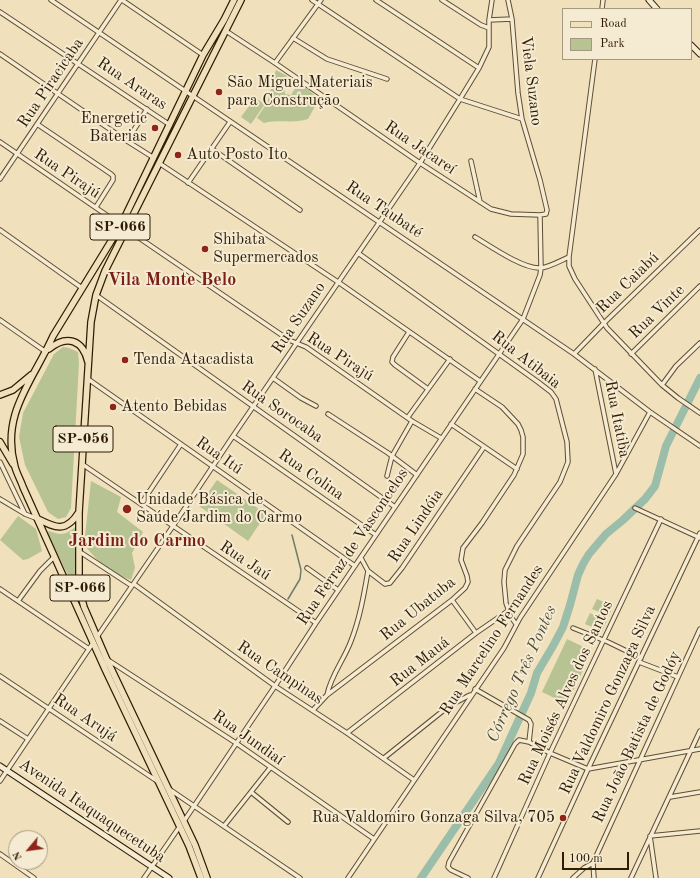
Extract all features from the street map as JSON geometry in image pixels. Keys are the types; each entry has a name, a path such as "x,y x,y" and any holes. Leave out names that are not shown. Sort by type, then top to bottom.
{"main road":[{"name":"SP-066","path":"46,351 53,336 122,225 203,55 234,0"},
{"name":"SP-066","path":"89,366 91,322 99,284 241,0"},
{"path":"15,467 11,437 13,418 20,400 46,351 57,343 68,340 73,341 82,349 89,366"},
{"name":"SP-056","path":"79,512 89,366"},
{"path":"0,395 13,390 34,372"},
{"path":"0,442 15,467 38,519 59,528 71,523 79,512"},
{"name":"SP-066","path":"79,512 79,579 84,607 107,660 184,821 200,857 207,878"},
{"name":"SP-066","path":"38,519 93,643 180,827 201,878"}],"street":[{"name":"Rua Taubaté","path":"51,0 574,354 650,412 700,446"},
{"name":"Rua Piracicaba","path":"0,179 121,0"},
{"path":"121,0 203,55"},
{"path":"312,0 460,99 522,119"},
{"path":"275,63 321,0"},
{"path":"376,0 479,68"},
{"path":"442,0 489,28"},
{"name":"Rua Suzano","path":"97,637 420,163 460,99 479,68 489,47 489,28 492,0"},
{"name":"Viela Suzano","path":"508,0 512,19 518,93 522,119 547,210 546,214 540,216"},
{"path":"649,0 656,8"},
{"name":"Rua Araras","path":"0,12 79,63 170,125"},
{"path":"490,20 512,19"},
{"name":"Rua Jacareí","path":"226,31 420,163 491,209 511,214 540,216"},
{"path":"293,38 327,59 387,79"},
{"path":"692,46 700,54"},
{"path":"0,54 154,158"},
{"path":"595,60 569,266 571,272 603,324 662,384 678,398 700,413"},
{"path":"127,141 147,109"},
{"path":"188,183 230,122"},
{"path":"37,124 113,176 113,180 96,207"},
{"name":"Rua Pirajú","path":"0,142 122,225"},
{"path":"212,149 300,210"},
{"path":"471,161 480,202"},
{"path":"159,163 338,282 480,381"},
{"name":"Rua Ferraz de Vasconcelos","path":"144,878 523,319 535,290 541,268 540,216"},
{"name":"Rua Pirajú","path":"126,229 289,340 306,347 412,420 441,438"},
{"path":"0,230 82,288"},
{"name":"Rua Caiabú","path":"574,354 700,230"},
{"path":"475,237 512,258 530,266 541,268 570,257"},
{"name":"Rua Atibaia","path":"358,254 547,388 556,399 567,442 568,462 560,482 517,546 505,570 504,582 508,610 516,624"},
{"name":"Rua Vinte","path":"631,354 700,286"},
{"name":"Rua Sorocaba","path":"96,295 395,507"},
{"path":"0,320 46,351"},
{"path":"410,332 393,357 392,362 428,389"},
{"path":"662,384 676,366 700,343"},
{"path":"408,417 450,359"},
{"name":"Rua Itatiba","path":"595,370 616,474"},
{"path":"273,378 301,398 316,406"},
{"name":"Rua Itú","path":"88,379 355,566"},
{"name":"Rua Ubatuba","path":"313,710 327,695 452,600 465,588 468,582 461,560 463,548 482,523 514,475 523,454 523,437 521,430 511,416 502,407 475,389"},
{"name":"Rua Marcelino Fernandes","path":"348,878 470,695 504,648 516,624 616,474 650,412"},
{"path":"328,414 392,456 417,475"},
{"path":"387,476 392,456 412,420"},
{"path":"451,424 517,469"},
{"name":"Rua Colina","path":"233,436 376,535"},
{"path":"141,504 181,444"},
{"name":"Rua Lindóia","path":"361,558 368,571 385,584 390,583 402,568 484,447"},
{"path":"0,462 25,514"},
{"name":"Rua Jaú","path":"82,464 316,623"},
{"path":"0,472 3,468"},
{"path":"0,499 25,514 38,519"},
{"path":"635,508 699,536"},
{"name":"Rua Moisés Alves dos Santos","path":"494,878 550,753 661,519"},
{"name":"Rua Valdomiro Gonzaga Silva","path":"538,878 699,536"},
{"name":"Rua Campinas","path":"80,552 133,585 275,686 384,758 414,780"},
{"path":"18,601 40,571 54,557"},
{"path":"307,568 338,590"},
{"path":"327,695 331,680 346,653 354,634 360,613 368,571"},
{"path":"0,589 89,649"},
{"path":"452,600 476,633"},
{"name":"Rua Mauá","path":"347,733 508,610"},
{"path":"573,628 604,640 640,660 678,677"},
{"name":"Rua João Batista de Godóy","path":"594,878 593,864 700,629"},
{"path":"0,781 93,643"},
{"name":"Rua Jundiaí","path":"107,660 236,743 374,839"},
{"name":"Rua Arujá","path":"0,676 157,781"},
{"path":"475,689 529,720 531,727 529,742"},
{"path":"384,758 449,706 470,695"},
{"path":"0,721 28,739"},
{"path":"631,878 700,731"},
{"path":"468,878 451,870 448,867 449,862 517,742 522,740 529,742 550,753 588,769 700,749"},
{"name":"Avenida Itaquaquecetuba","path":"0,766 169,878"},
{"path":"224,826 270,768"},
{"path":"168,789 300,878"},
{"path":"251,792 288,822"},
{"path":"670,797 700,792"},
{"path":"650,836 700,830"},
{"path":"650,836 656,878"},
{"path":"0,854 34,878"},
{"path":"573,878 584,868 593,864"}],"green space":[{"path":"276,70 287,76 284,82 285,94 291,95 299,82 319,99 308,119 264,123 257,118 267,103"},
{"path":"255,98 265,104 251,124 241,117"},
{"path":"63,347 78,352 79,363 71,508 66,517 58,519 48,512 25,465 19,437 23,413 54,354"},
{"path":"217,480 266,514 248,541 199,506"},
{"path":"91,481 121,497 117,512 143,532 132,553 135,568 131,580 104,566 84,545"},
{"path":"18,516 36,529 42,551 28,559 23,560 0,540"},
{"path":"77,526 75,571 77,593 47,533 49,531 57,534 63,534"},
{"path":"597,599 613,606 609,616 592,609"},
{"path":"590,613 607,621 602,631 585,624"},
{"path":"567,639 592,651 567,704 542,692"}],"waterway":[{"name":"Córrego Três Pontes","path":"421,878 499,763 531,693 537,673 563,627 578,575 583,564 589,554 606,534 645,499 655,486 666,446 700,378"},
{"path":"288,599 300,579 301,570 292,535"}],"place":[{"name":"São Miguel Materiais para Construção","path":"219,92"},
{"name":"Energetic Baterias","path":"155,128"},
{"name":"Auto Posto Ito","path":"178,155"},
{"name":"Shibata Supermercados","path":"205,249"},
{"name":"Tenda Atacadista","path":"125,360"},
{"name":"Atento Bebidas","path":"113,407"},
{"name":"Unidade Básica de Saúde Jardim do Carmo","path":"127,509"},
{"name":"Rua Valdomiro Gonzaga Silva, 705","path":"563,818"}],"district":[{"name":"Vila Monte Belo","path":"172,280"},
{"name":"Jardim do Carmo","path":"137,541"}]}
